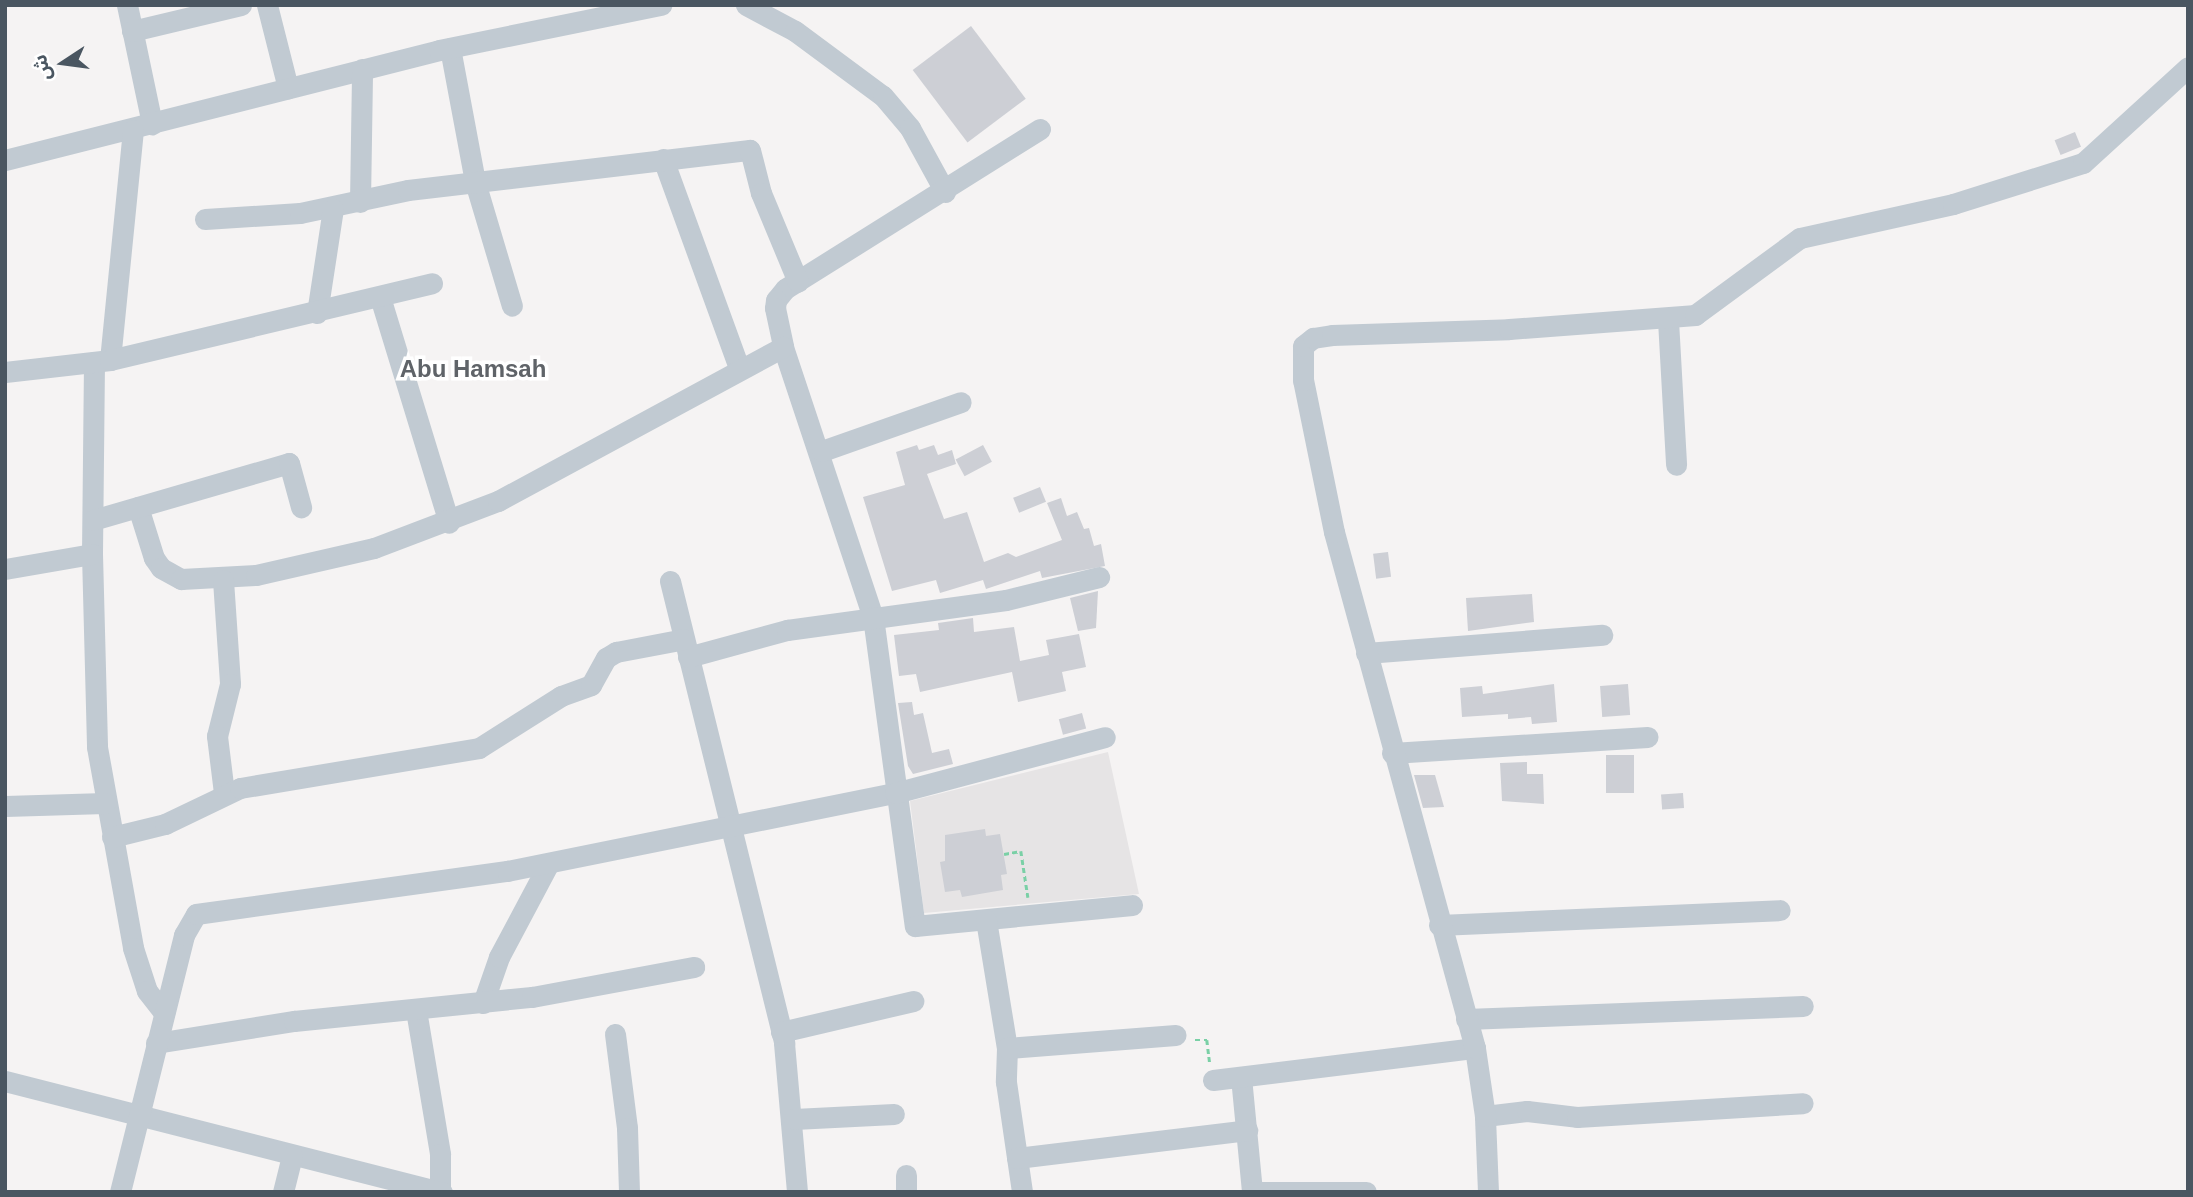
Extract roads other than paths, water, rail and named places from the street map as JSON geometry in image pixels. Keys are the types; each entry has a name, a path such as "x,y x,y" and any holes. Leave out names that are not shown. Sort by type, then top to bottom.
{"street":[{"path":"127,5 143,127 102,361 92,554 94,691 105,803 137,960 147,991 164,1013"},
{"path":"132,31 242,5"},
{"path":"267,5 288,89"},
{"path":"5,160 450,48 661,5"},
{"path":"746,5 796,31 883,96 910,128 945,192"},
{"path":"450,48 475,182 512,306"},
{"path":"1489,1192 1485,1116 1475,1048 1366,653 1303,380 1303,346 1313,338 1332,335 1668,320 1711,307 1771,256 1800,238 1954,204 2083,163 2188,67"},
{"path":"360,202 362,69"},
{"path":"1041,129 945,192 798,282 776,300 783,346 822,451 873,617 915,926 1132,905"},
{"path":"205,219 333,209 408,190 750,150 761,193 798,282"},
{"path":"663,159 739,368"},
{"path":"317,313 333,209"},
{"path":"5,372 102,361 317,313 432,283"},
{"path":"380,297 449,523"},
{"path":"1668,320 1676,465"},
{"path":"138,507 160,568 181,579 223,580 374,548 449,523 559,469 783,346"},
{"path":"822,451 961,402"},
{"path":"93,520 289,463 302,507"},
{"path":"5,576 5,569 92,554"},
{"path":"112,837 164,824 224,793 479,748 561,696 591,685 606,658 616,652 686,648 873,617 1006,600 1099,577"},
{"path":"223,580 230,684 217,736 224,793"},
{"path":"670,581 728,826 782,1032 794,1119 797,1192"},
{"path":"1366,653 1602,635"},
{"path":"120,1192 184,935 196,914 549,863 895,793 1105,737"},
{"path":"1392,752 1647,737"},
{"path":"5,806 105,803"},
{"path":"482,1003 499,957 549,863"},
{"path":"1439,925 1780,910"},
{"path":"986,919 1007,1048 1006,1082 1022,1192"},
{"path":"156,1043 294,1021 482,1003 694,967"},
{"path":"782,1032 913,1001"},
{"path":"1466,1019 1803,1006"},
{"path":"5,1081 435,1191 440,1154 416,1010"},
{"path":"615,1034 627,1128 629,1192"},
{"path":"1007,1048 1177,1035"},
{"path":"1213,1080 1475,1048"},
{"path":"1241,1077 1252,1192 1366,1192"},
{"path":"1485,1116 1527,1111 1599,1116 1803,1103"},
{"path":"794,1119 894,1114"},
{"path":"1017,1158 1247,1130"},
{"path":"283,1192 292,1156"}],"district":[{"name":"Abu Hamsah","path":"473,369"}]}
